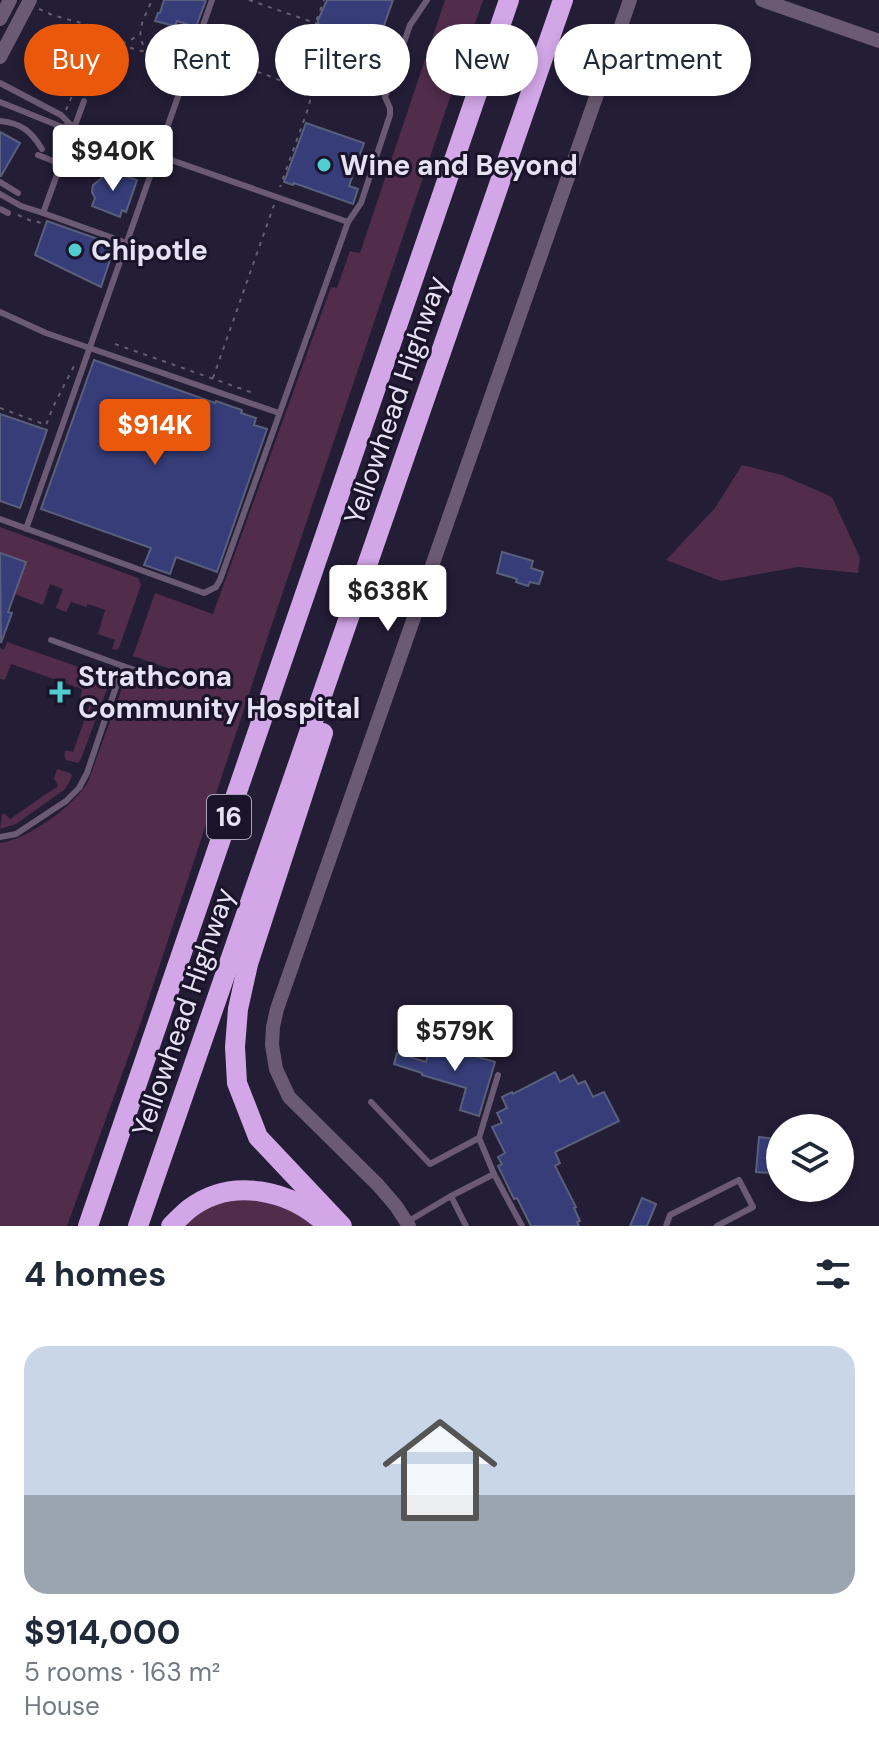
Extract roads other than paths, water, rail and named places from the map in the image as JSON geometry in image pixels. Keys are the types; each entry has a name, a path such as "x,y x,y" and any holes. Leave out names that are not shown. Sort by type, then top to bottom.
{"highway":[{"name":"Yellowhead Highway","path":"88,1226 509,0"},
{"name":"Yellowhead Highway","path":"138,1226 563,0"},
{"path":"342,1226 258,1137 237,1083 235,1032 248,964 384,544 407,450"},
{"path":"171,1226 191,1208 206,1200 234,1191 252,1190 282,1196 302,1205 328,1226"}],"street":[{"path":"0,19 10,0"},
{"path":"408,1224 378,1185 289,1097 276,1069 273,1027 630,0"},
{"path":"762,0 879,41"},
{"path":"0,57 34,4"}],"lane":[{"path":"26,529 212,0"},
{"path":"0,519 204,593 220,580 348,222 361,203 390,115 385,97 410,25 427,0"},
{"path":"0,83 73,126 348,222"},
{"path":"43,213 84,101"},
{"path":"3,105 62,127 73,126"},
{"path":"0,121 14,123 34,136 40,152 61,164"},
{"path":"0,182 18,193"},
{"path":"0,194 21,206 127,243"},
{"path":"0,209 8,213"},
{"path":"0,312 46,333 279,413"},
{"path":"51,640 171,682"},
{"path":"0,837 16,834 66,801 79,788 87,773 123,666"},
{"path":"498,1075 479,1138 522,1226"},
{"path":"371,1102 430,1164 479,1138"},
{"path":"408,1224 451,1196 494,1174"},
{"path":"666,1226 670,1215 739,1180 753,1207 717,1226"},
{"path":"451,1196 466,1226"}],"place":[{"name":"Wine and Beyond","path":"324,165"},
{"name":"Chipotle","path":"75,250"},
{"name":"Strathcona Community Hospital","path":"60,692"}]}
